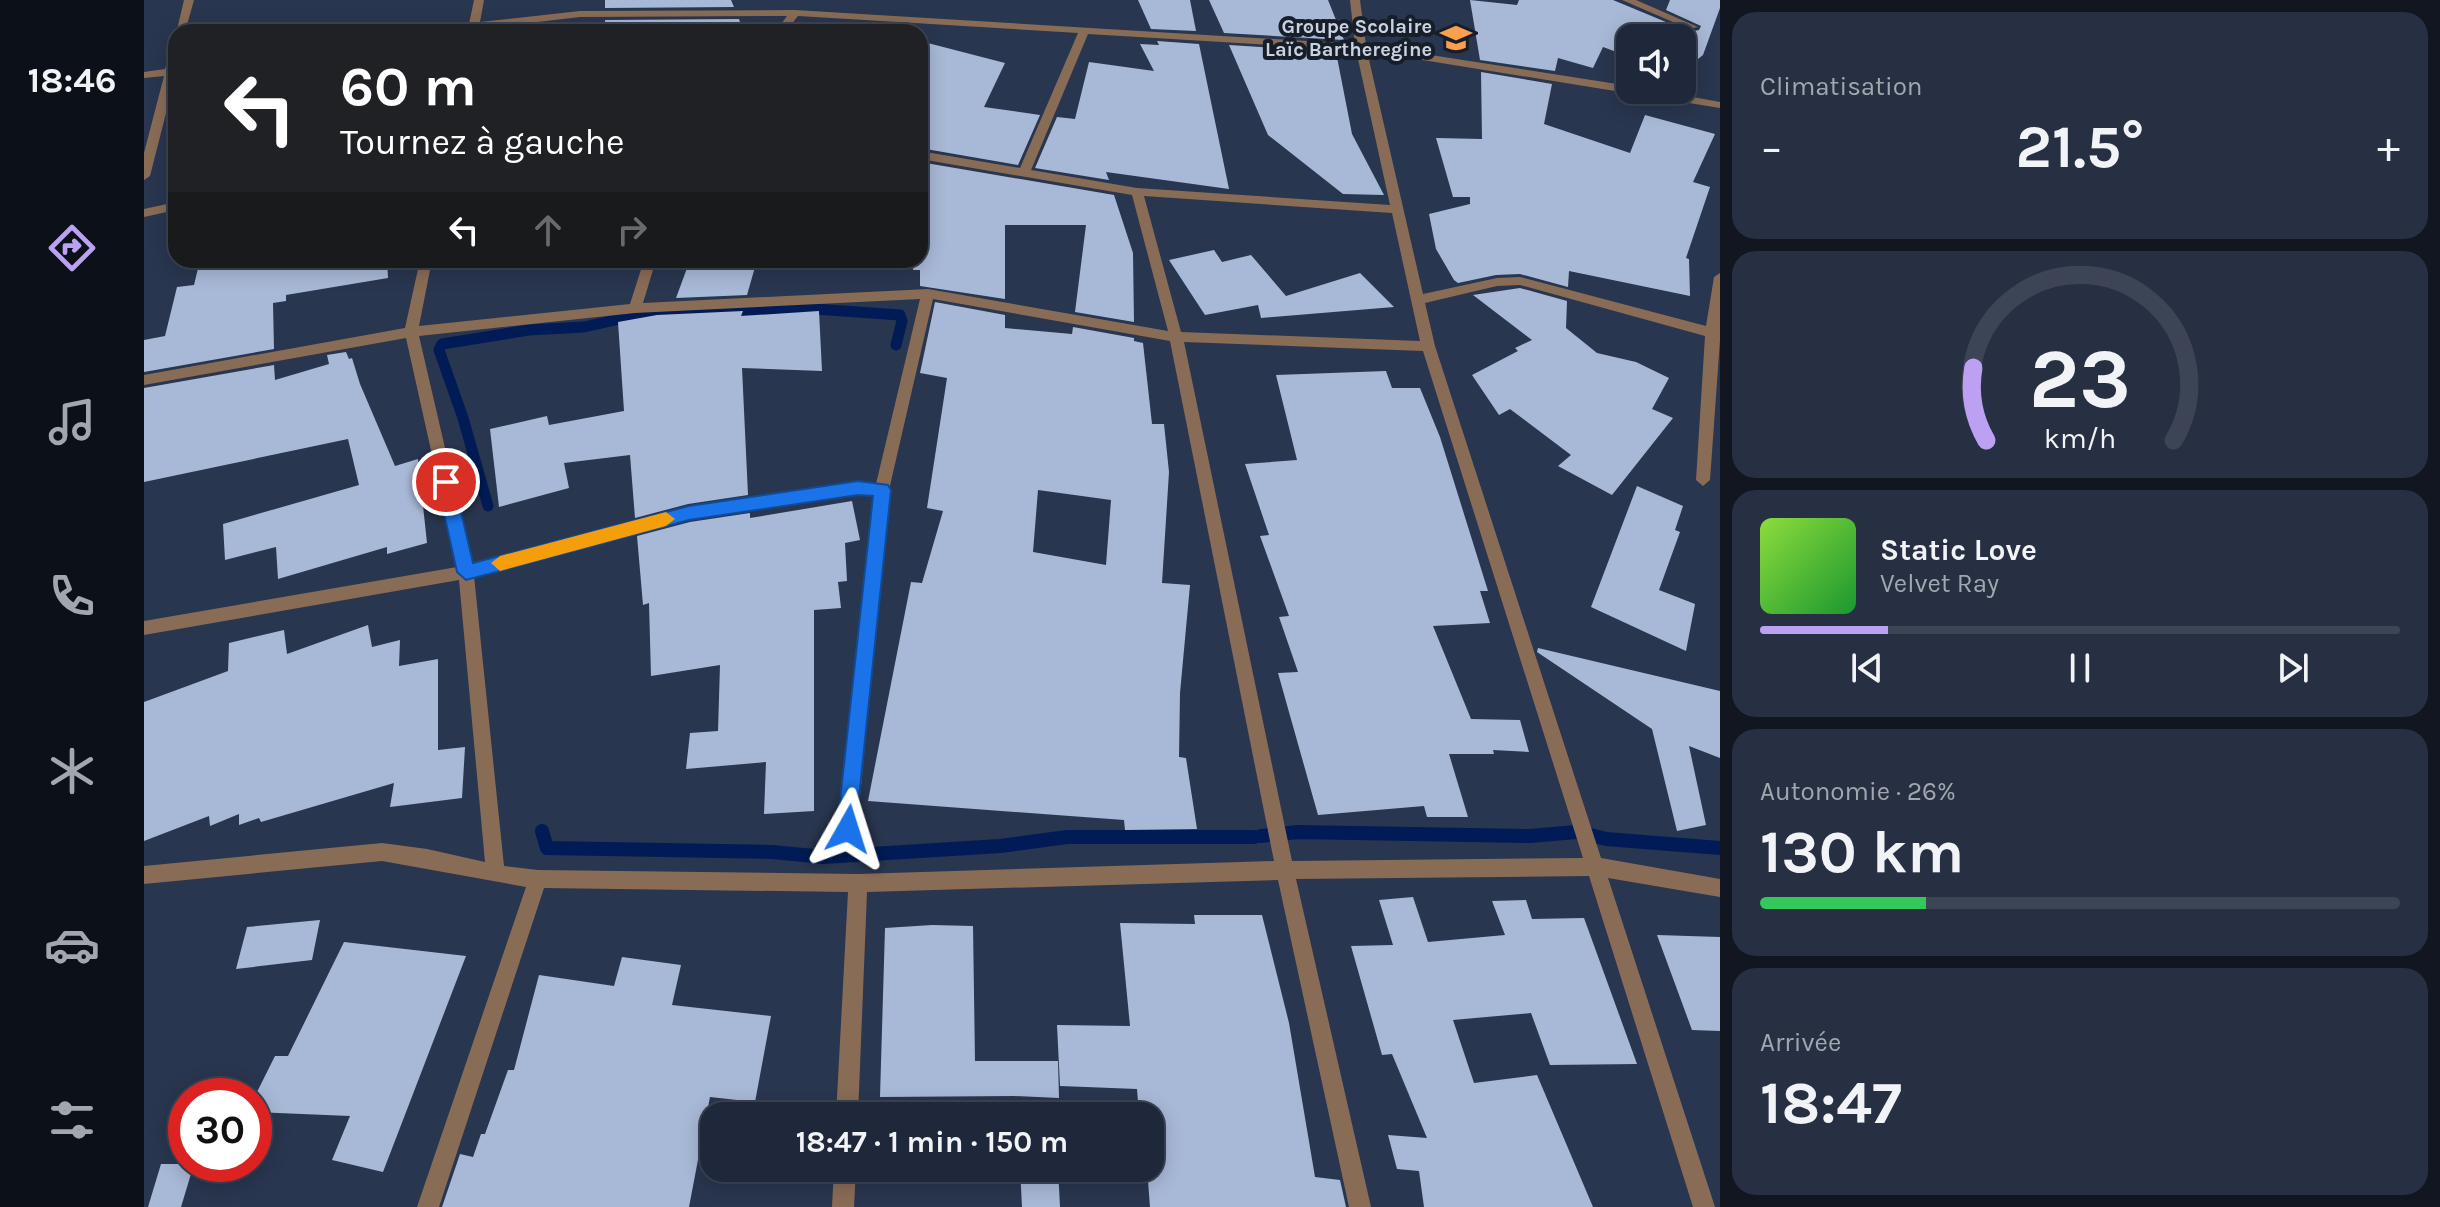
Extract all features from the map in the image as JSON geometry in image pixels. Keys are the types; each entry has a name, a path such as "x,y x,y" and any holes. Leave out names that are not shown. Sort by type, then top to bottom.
{"street":[{"path":"182,24 189,0"},
{"path":"475,24 479,0"},
{"path":"708,12 724,0"},
{"path":"1355,0 1361,47 1428,346 1598,867 1704,1207"},
{"path":"1627,0 1686,24"},
{"path":"504,24 580,14 795,13 1361,47 1616,87"},
{"path":"786,24 795,13"},
{"path":"1024,174 1084,30"},
{"path":"144,75 168,72"},
{"path":"144,176 168,89"},
{"path":"1696,101 1720,105"},
{"path":"928,156 1137,192 1397,209"},
{"path":"1137,192 1176,337 1285,870 1360,1207"},
{"path":"144,213 168,208"},
{"path":"424,268 411,332 466,572 495,874"},
{"path":"635,308 648,268"},
{"path":"1703,480 1720,277"},
{"path":"1418,300 1497,282 1520,281 1716,334"},
{"path":"848,829 882,490 928,294"},
{"path":"144,380 411,332 635,308 928,294 1176,337 1428,346"},
{"path":"144,628 466,572 689,513 858,488 882,490"},
{"path":"144,875 382,852 427,858 495,874 538,879 858,883 1285,870 1598,867 1720,888"},
{"path":"428,1207 538,879"},
{"path":"848,1102 858,883"},
{"path":"843,1207 844,1182"}],"building":[{"path":"605,0 731,0 734,7 605,8"},
{"path":"1138,0 1190,0 1196,31 1151,29"},
{"path":"1209,0 1328,0 1344,40 1224,33"},
{"path":"1470,0 1517,5 1519,0 1613,0 1671,24 1616,24 1616,52 1603,47 1593,68 1558,58 1555,71 1480,60"},
{"path":"1670,0 1720,0 1703,55 1696,61 1696,31 1701,26 1666,10"},
{"path":"739,19 741,24 605,24 605,20"},
{"path":"1157,41 1199,44 1229,189 1106,172 1109,180 1035,168 1057,117 1075,119 1089,62 1154,71 1140,44 1159,45"},
{"path":"928,43 1005,63 984,107 1040,115 1018,165 928,149"},
{"path":"1229,45 1336,52 1352,134 1384,195 1343,194 1268,135"},
{"path":"1481,72 1552,84 1544,124 1630,153 1645,115 1715,134 1693,182 1710,187 1686,258 1689,259 1690,296 1569,271 1568,287 1520,274 1496,275 1458,283 1454,280 1436,249 1429,214 1470,204 1470,197 1453,197 1436,138 1482,139"},
{"path":"928,163 1114,195 1133,253 1134,322 1075,312 1086,225 1005,225 1005,299 920,286 920,270 913,270 928,268"},
{"path":"1214,250 1222,262 1251,255 1286,296 1360,273 1394,307 1261,318 1258,305 1205,315 1169,260"},
{"path":"198,268 387,268 388,278 286,295 286,301 273,303 274,349 144,372 144,340 165,336 177,287 194,285"},
{"path":"687,268 755,268 747,295 676,298"},
{"path":"1520,288 1567,301 1566,328 1597,353 1636,362 1669,378 1652,409 1673,418 1612,495 1558,466 1571,455 1510,409 1499,415 1472,375 1518,351 1515,348 1532,340 1473,295"},
{"path":"935,302 1005,315 1005,328 1072,334 1073,327 1134,338 1134,341 1143,343 1152,424 1164,424 1169,472 1162,583 1190,585 1180,693 1179,757 1186,758 1197,829 1125,830 1124,820 868,801 911,582 922,583 943,511 927,508 947,378 920,373","holes":["1038,490 1111,500 1106,565 1033,552"]},
{"path":"743,311 741,316 819,311 822,371 742,368 748,495 688,504 635,518 630,455 564,463 569,488 499,507 490,429 547,416 549,425 624,411 618,322 657,315"},
{"path":"346,352 349,359 352,358 395,466 418,459 427,543 387,554 387,547 278,579 276,547 225,560 223,524 359,485 348,439 144,482 144,388 274,365 275,380 329,364 327,355"},
{"path":"1386,371 1392,388 1420,388 1440,437 1488,591 1480,591 1490,623 1433,626 1471,719 1520,720 1529,752 1493,750 1494,754 1449,754 1468,817 1427,817 1424,806 1318,815 1278,673 1298,672 1279,617 1289,616 1260,536 1269,535 1245,464 1297,460 1276,375"},
{"path":"1637,486 1683,506 1675,530 1680,532 1659,590 1695,604 1686,651 1591,607"},
{"path":"852,501 860,540 845,543 847,581 838,582 841,608 814,610 814,811 764,814 766,762 686,769 690,733 718,731 720,665 651,676 649,603 643,605 637,536 690,522 750,513 750,518"},
{"path":"368,625 372,647 400,640 399,666 438,659 438,750 465,747 462,798 390,807 394,783 261,822 259,818 239,825 239,814 210,826 209,816 144,841 144,702 228,671 229,643 284,630 287,654"},
{"path":"1538,648 1720,691 1720,758 1689,746 1706,825 1677,831 1652,729 1537,652"},
{"path":"1413,897 1428,942 1505,935 1492,901 1526,900 1532,919 1584,918 1637,1064 1550,1065 1531,1013 1453,1020 1474,1083 1537,1075 1593,1207 1424,1207 1419,1171 1397,1169 1388,1135 1427,1138 1392,1054 1382,1055 1351,946 1393,945 1379,900"},
{"path":"1194,915 1262,915 1289,1023 1315,1177 1340,1180 1346,1207 1150,1207 1148,1182 1164,1182 1164,1102 1138,1102 1137,1089 1060,1086 1057,1025 1130,1026 1120,923 1195,924"},
{"path":"320,920 312,960 236,969 247,927"},
{"path":"973,926 975,1061 1058,1061 1059,1098 880,1097 885,928"},
{"path":"1657,935 1720,937 1720,1031 1692,1030"},
{"path":"344,942 466,956 383,1172 332,1160 350,1116 272,1113 272,1078 264,1078 275,1056 288,1056"},
{"path":"622,957 681,965 672,1005 771,1016 755,1102 710,1097 709,1102 700,1102 700,1149 689,1207 442,1207 460,1154 473,1157 481,1134 485,1134 508,1070 514,1070 539,975 614,986"},
{"path":"161,1164 168,1164 168,1182 189,1182 181,1207 148,1207"},
{"path":"1021,1182 1059,1182 1060,1207 1022,1207"}],"waterway":[{"path":"488,506 463,418 439,350 442,344 529,330 584,327 638,315 683,311 815,309 900,315 902,321 896,345"},
{"path":"542,831 547,848 772,852 824,857 1000,846 1067,837 1254,837"},
{"path":"1261,836 1298,832 1530,836 1576,832"},
{"path":"1583,833 1606,839 1720,848"}],"slow traffic":[{"path":"500,563 666,519"}],"place":[{"name":"Groupe Scolaire Laïc Bartheregine","path":"1456,38"}],"route":[{"path":"446,482 466,572 689,513 858,488 882,490 848,829"}]}
